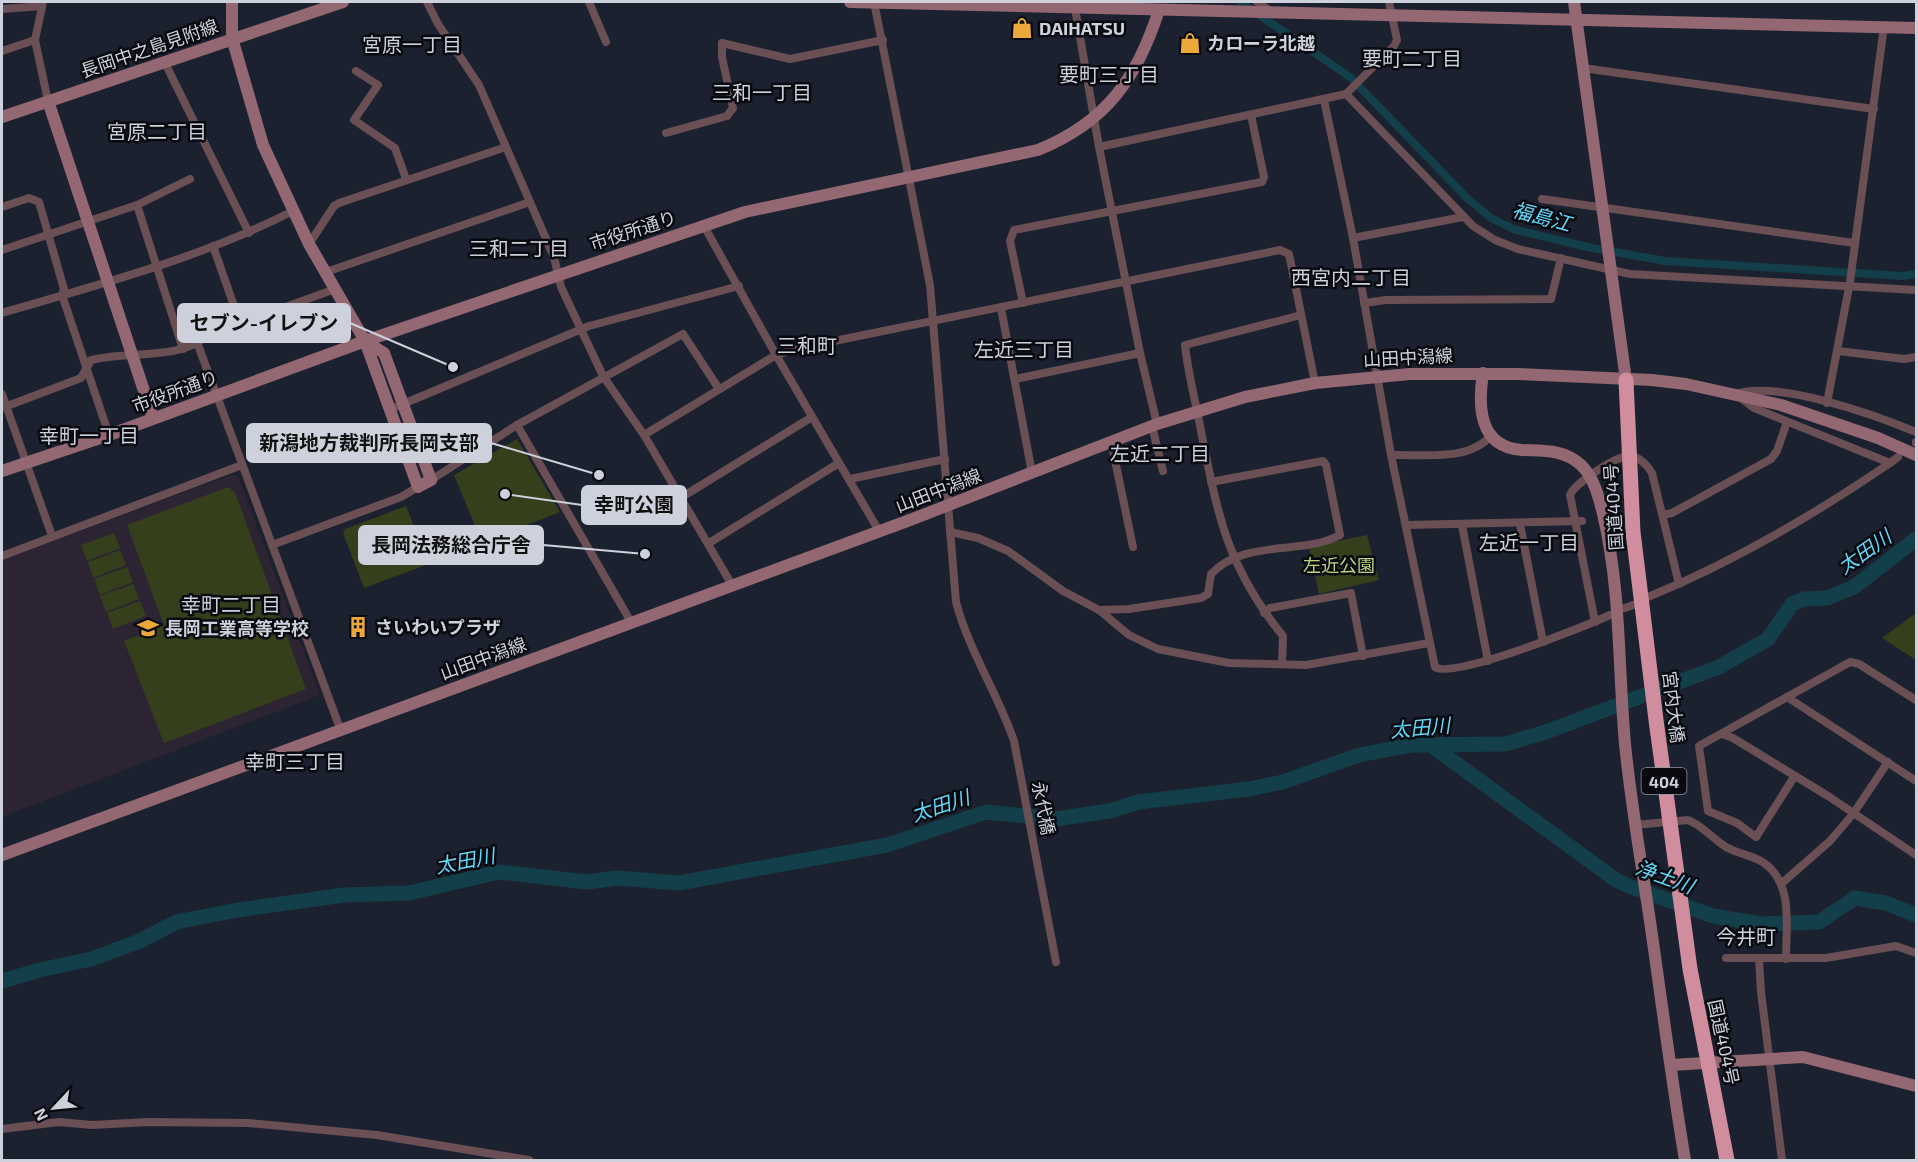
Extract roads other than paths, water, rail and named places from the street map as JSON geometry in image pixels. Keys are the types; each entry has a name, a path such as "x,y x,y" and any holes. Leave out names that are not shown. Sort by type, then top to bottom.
{"highway":[{"name":"国道404号","path":"1626,380 1634,531 1645,631"},
{"name":"宮内大橋","path":"1645,631 1684,931"},
{"name":"国道404号","path":"1684,931 1727,1161"}],"street":[{"path":"232,2 232,38 254,122 309,244 365,341 418,487"},
{"name":"長岡中之島見附線","path":"2,117 343,2"},
{"path":"427,2 438,24 479,86 530,202 559,276 561,287 603,376 644,435 732,585"},
{"path":"589,2 606,42"},
{"path":"850,2 1034,4 1075,8 1104,6 1234,9 1391,8 1577,19 1917,27"},
{"name":"永代橋","path":"874,2 930,285 956,602 961,620 1005,714 1018,762 1056,962"},
{"path":"1574,2 1626,380"},
{"path":"2,9 42,4 35,40 48,101 153,418"},
{"name":"市役所通り","path":"2,471 109,435 365,341 704,226 779,204 909,179 1038,150 1071,134 1095,118 1119,92 1136,69 1158,6"},
{"path":"1075,8 1099,147 1128,283 1163,471"},
{"path":"1099,147 1323,100 1348,92 1394,46 1397,40 1391,8"},
{"path":"1827,403 1850,285 1884,26"},
{"path":"2,51 35,40"},
{"path":"666,133 727,116 733,108 722,57 722,43 790,59 883,40"},
{"path":"165,63 249,233"},
{"path":"1583,68 1874,109"},
{"path":"356,71 378,86 354,120 395,148 406,179"},
{"path":"1348,92 1463,216 1484,234 1506,245 1612,268 1917,290"},
{"path":"1323,100 1353,238 1391,455 1433,662 1439,670 1488,661 1610,615"},
{"path":"1023,303 1010,241 1014,230 1262,182 1264,177 1251,115"},
{"path":"309,244 334,206 406,179 506,147"},
{"path":"2,250 137,206 190,178"},
{"path":"2,207 29,198 39,202 64,289 62,295 109,435"},
{"path":"1542,199 1854,243"},
{"path":"326,272 530,202"},
{"path":"137,206 183,349"},
{"path":"2,313 157,267 249,233 293,211"},
{"path":"1353,238 1463,216"},
{"path":"704,226 879,531"},
{"path":"213,246 240,323"},
{"path":"644,435 776,355 805,346 1128,283 1280,250 1289,254 1315,383"},
{"path":"1364,303 1386,300 1551,299 1561,258"},
{"path":"391,409 580,329 738,286"},
{"path":"4,407 81,378 91,360 105,356 183,349 198,345 206,336 335,290"},
{"path":"1001,308 1032,472"},
{"path":"1282,664 1283,636 1264,613 1233,558 1220,521 1185,345 1301,315"},
{"path":"272,545 401,497 517,425 683,334 719,390"},
{"path":"365,341 384,353 431,480"},
{"path":"198,345 341,731"},
{"path":"1838,351 1904,359 1917,357"},
{"path":"1015,379 1140,353"},
{"path":"1483,373 1479,399 1484,423 1491,435 1502,444 1515,448 1548,450 1568,455 1590,476 1599,499 1609,544 1619,642 1625,744 1685,1161"},
{"name":"山田中潟線","path":"2,855 949,505 1155,425 1197,410 1315,383 1377,376 1483,373 1686,384 1736,394 1819,416 1917,455"},
{"path":"1736,394 1756,389 1781,391 1917,432"},
{"path":"2,394 4,407 52,536"},
{"path":"1736,394 1754,408 1838,440 1890,463"},
{"path":"682,497 812,417"},
{"path":"1663,515 1672,513 1771,459 1778,452 1787,422"},
{"path":"517,425 631,622"},
{"path":"1391,455 1466,452 1482,446 1491,435"},
{"path":"1112,441 1133,547"},
{"path":"1595,622 1578,521 1570,495 1576,484 1629,456 1647,465 1652,473 1679,584"},
{"path":"1648,597 1679,584 1797,522 1898,457"},
{"path":"850,479 945,459"},
{"path":"1099,610 1130,609 1201,598 1208,594 1211,574 1233,558 1340,535 1326,465 1323,461 1211,482"},
{"path":"709,543 839,462"},
{"path":"2,556 242,465"},
{"path":"1407,525 1578,521"},
{"path":"1520,524 1543,642"},
{"path":"1462,525 1488,661"},
{"path":"950,532 978,538 1008,551 1063,591 1099,610 1129,635 1158,650 1229,663 1318,664 1428,643"},
{"path":"1264,613 1270,608 1351,593 1363,656"},
{"path":"1794,777 1756,837 1737,823 1708,812 1699,746 1854,661 1917,700"},
{"path":"1787,697 1917,781"},
{"path":"1722,734 1733,738 1917,855"},
{"path":"1781,884 1830,841 1853,814 1888,762"},
{"path":"1636,825 1682,819 1695,822 1726,846 1763,862 1774,872 1781,884 1786,904 1786,958"},
{"path":"1726,958 1826,958 1896,946 1917,952"},
{"path":"1759,959 1782,1161"},
{"path":"1671,1065 1789,1056 1824,1060 1917,1086"},
{"path":"2,1129 58,1122 92,1125 148,1122 249,1123 377,1135 529,1161"}],"waterway":[{"name":"福島江","path":"1240,2 1350,77 1467,198 1491,218 1516,230 1592,248 1666,261 1903,276 1916,274"},
{"name":"太田川","path":"2,981 91,959 140,941 176,922 238,910 344,895 409,893 499,872 587,882 617,878 679,883 887,845 986,812 1055,819 1110,811 1138,802 1249,789 1283,782 1359,755 1412,745 1505,744 1546,732 1719,667 1768,639 1792,604 1804,599 1827,598 1854,587 1916,539"},
{"name":"浄土川","path":"1432,746 1616,880 1713,916 1761,924 1819,922 1855,898 1886,903 1916,915"}],"place":[{"name":"DAIHATSU","path":"1022,28"},
{"name":"カローラ北越","path":"1190,43"},
{"name":"セブン-イレブン","path":"453,367"},
{"name":"新潟地方裁判所長岡支部","path":"599,475"},
{"name":"幸町公園","path":"505,494"},
{"name":"長岡法務総合庁舎","path":"645,554"},
{"name":"さいわいプラザ","path":"358,627"},
{"name":"長岡工業高等学校","path":"148,628"}],"district":[{"name":"宮原一丁目","path":"412,44"},
{"name":"要町二丁目","path":"1412,58"},
{"name":"要町三丁目","path":"1109,74"},
{"name":"三和一丁目","path":"762,92"},
{"name":"宮原二丁目","path":"157,131"},
{"name":"三和二丁目","path":"519,248"},
{"name":"西宮内二丁目","path":"1351,277"},
{"name":"三和町","path":"807,345"},
{"name":"左近三丁目","path":"1024,349"},
{"name":"幸町一丁目","path":"89,435"},
{"name":"左近二丁目","path":"1160,453"},
{"name":"左近一丁目","path":"1529,542"},
{"name":"幸町二丁目","path":"231,604"},
{"name":"幸町三丁目","path":"295,761"},
{"name":"今井町","path":"1746,936"}],"park label":[{"name":"左近公園","path":"1339,565"}]}
